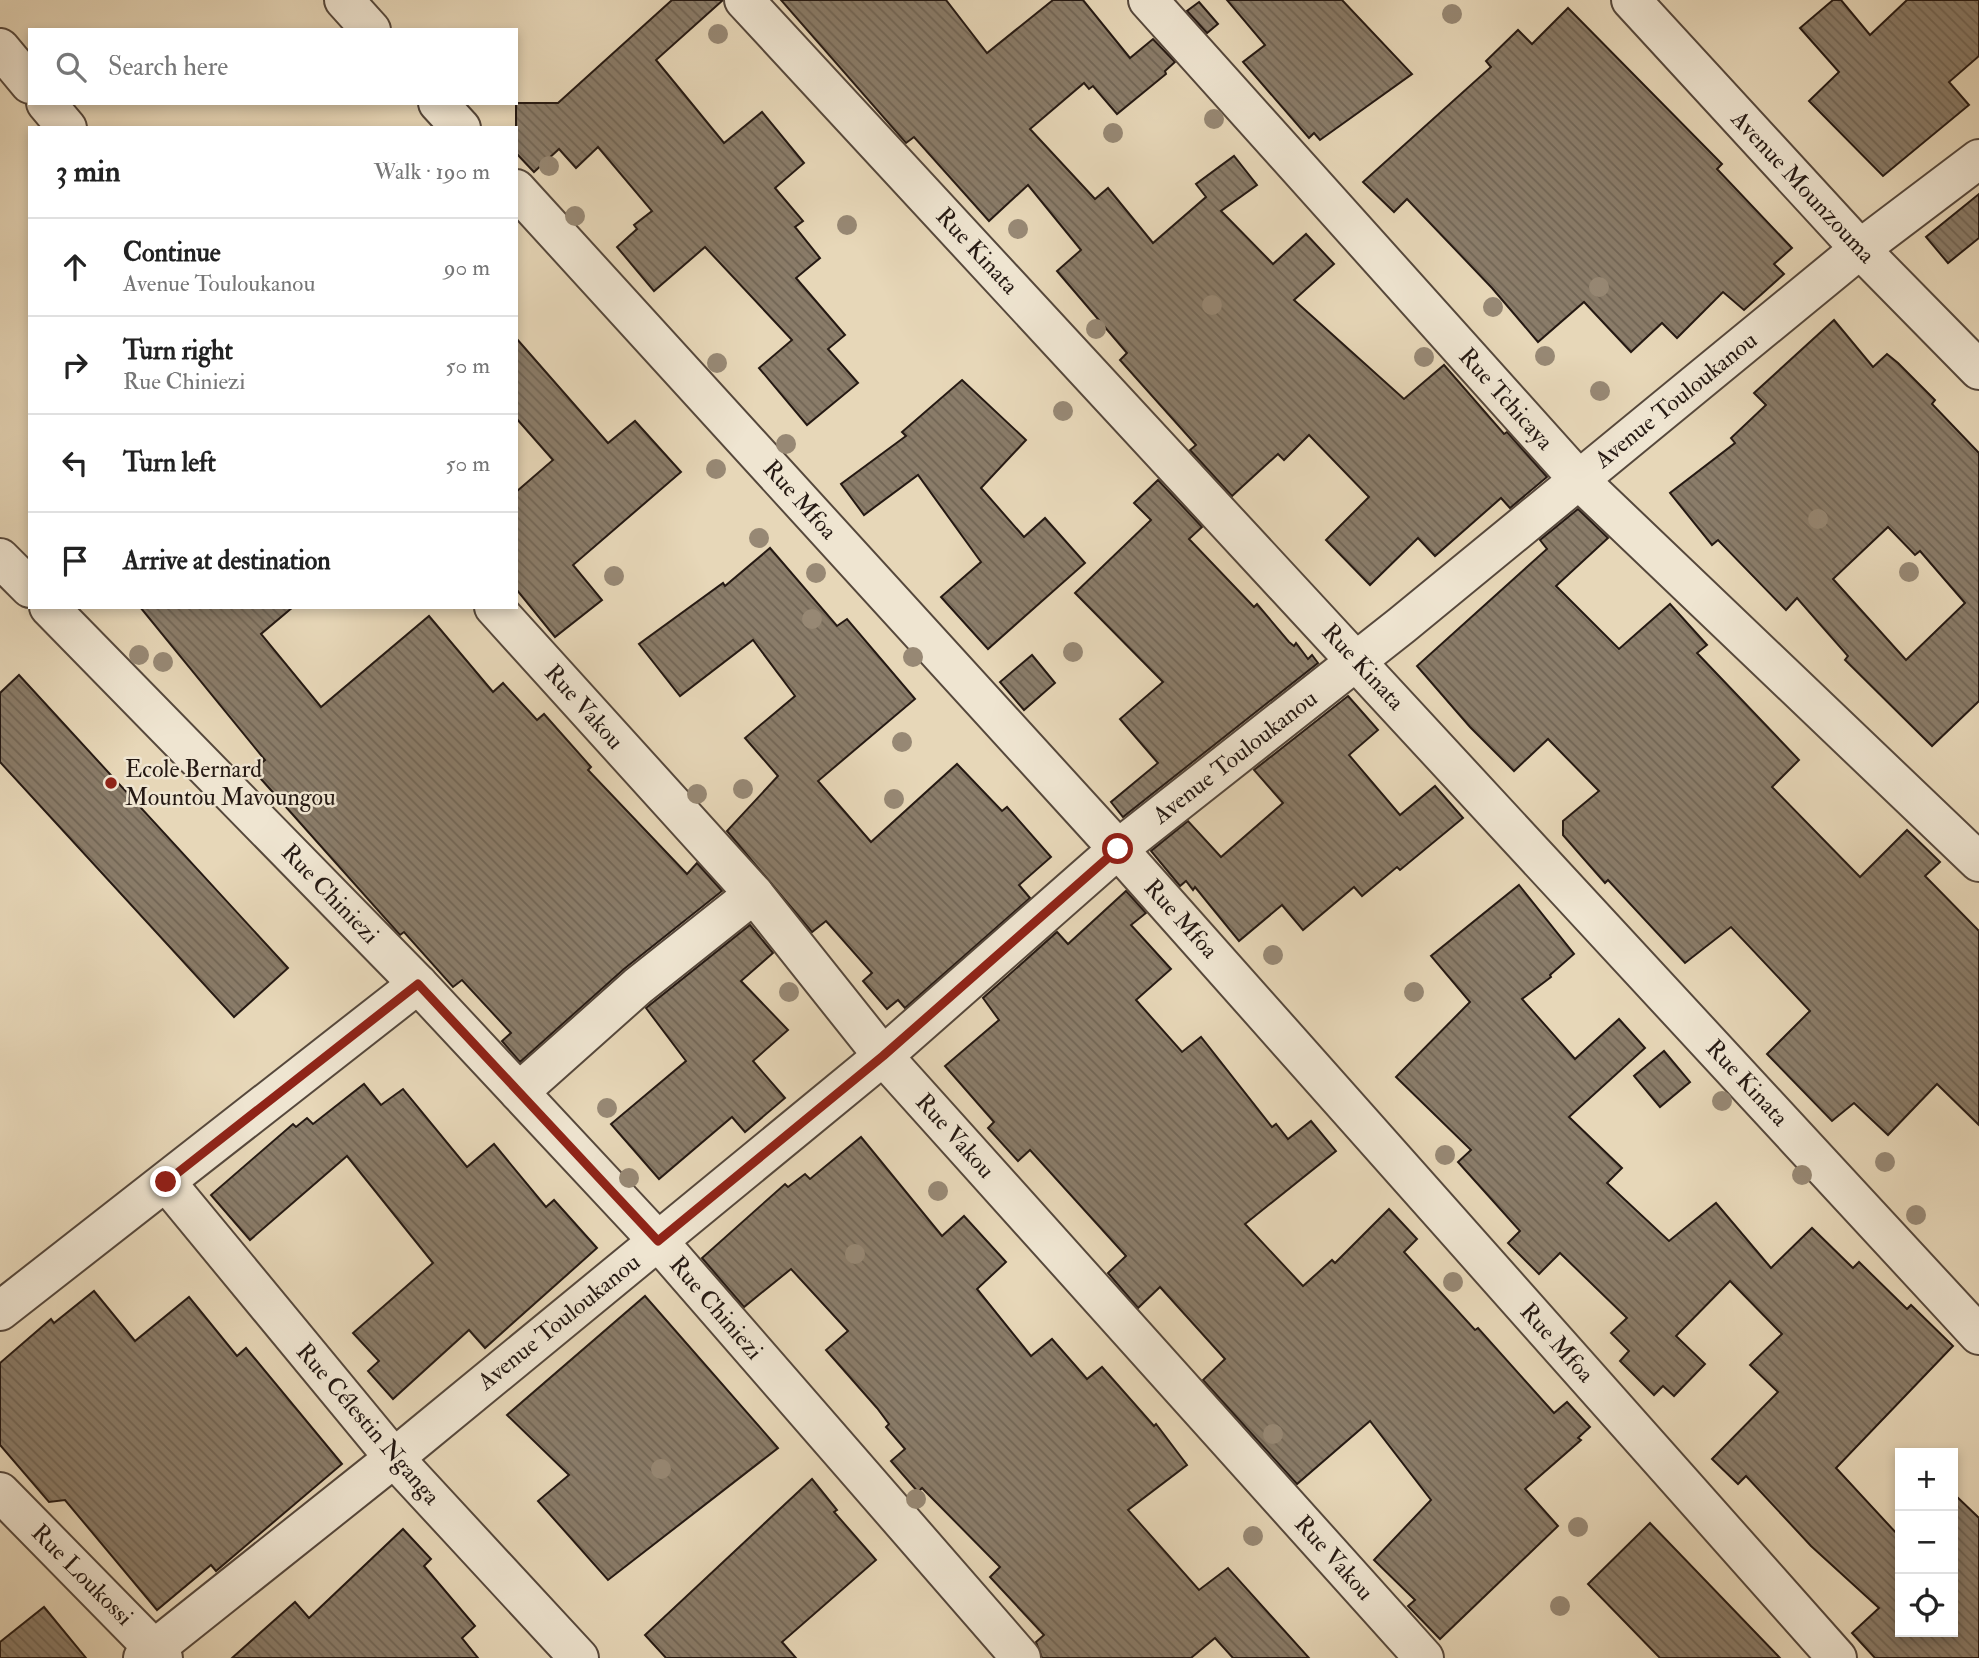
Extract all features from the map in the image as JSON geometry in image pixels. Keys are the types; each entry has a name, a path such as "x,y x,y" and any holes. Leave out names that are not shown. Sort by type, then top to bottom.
{"street":[{"path":"344,0 369,28"},
{"name":"Rue Kinata","path":"744,0 1979,1335"},
{"name":"Rue Tchicaya","path":"1148,0 1579,480 1979,862"},
{"name":"Avenue Mounzouma","path":"1631,0 1860,249 1979,370"},
{"path":"0,48 28,82"},
{"path":"48,105 65,126"},
{"path":"440,105 459,126"},
{"name":"Avenue Touloukanou","path":"154,1655 883,1056 1118,849 1357,661 1860,249 1979,159"},
{"name":"Rue Mfoa","path":"518,191 1118,849 1837,1658"},
{"path":"0,558 28,586"},
{"name":"Rue Chiniezi","path":"50,609 418,984 658,1241 1021,1658"},
{"name":"Rue Vakou","path":"496,609 754,894 883,1056 1424,1658"},
{"path":"519,1092 638,986 754,894"},
{"path":"0,1311 418,984"},
{"name":"Rue Célestin Nganga","path":"166,1182 394,1458 579,1658"},
{"name":"Rue Loukossi","path":"0,1492 154,1655"}],"building":[{"path":"672,0 723,0 656,60 724,143 762,112 804,163 775,188 803,221 795,227 820,258 796,278 845,335 828,349 858,383 807,425 759,368 792,340 705,247 654,291 617,247 637,229 634,225 652,211 598,147 576,168 559,149 534,172 518,155 516,105 558,103"},
{"path":"781,0 946,0 987,53 1053,0 1083,0 1130,58 1153,39 1175,62 1165,71 1166,74 1117,114 1093,86 1089,89 1084,83 1030,129 1095,199 1108,188 1153,243 1206,197 1196,184 1234,156 1257,185 1221,211 1273,264 1306,234 1334,264 1294,300 1404,399 1444,365 1504,434 1507,432 1547,477 1510,508 1501,498 1435,556 1418,538 1370,585 1326,540 1369,497 1309,435 1284,460 1278,454 1232,496 1190,450 1196,445 1120,360 1127,353 1057,271 1081,250 1028,185 989,221 914,137 906,143"},
{"path":"1227,0 1342,0 1412,74 1320,140 1314,133 1309,138 1243,62 1265,45"},
{"path":"1833,0 1841,0 1870,35 1907,0 1979,0 1979,56 1949,82 1969,105 1883,176 1809,101 1839,72 1800,28"},
{"path":"1199,2 1218,24 1207,33 1187,11"},
{"path":"1568,8 1722,164 1717,169 1792,248 1774,264 1784,274 1744,310 1723,292 1677,338 1662,323 1631,352 1584,302 1538,342 1492,288 1407,199 1394,212 1363,182 1491,67 1486,61 1518,30 1532,44"},
{"path":"1979,194 1979,238 1948,263 1926,237"},
{"path":"1834,320 1873,367 1887,354 1898,363 1935,400 1932,404 1979,453 1979,701 1932,746 1845,660 1848,656 1797,598 1786,610 1718,540 1712,545 1670,493 1735,443 1731,438 1766,405 1754,393","holes":["1888,527 1915,555 1920,551 1965,603 1906,660 1833,579"]},
{"path":"518,340 608,443 635,421 681,472 573,565 602,600 555,637 518,591 518,490 553,460 518,420"},
{"path":"962,380 1026,440 981,488 1024,537 1045,518 1085,563 988,649 941,597 981,562 918,475 864,515 841,484 906,436 902,432"},
{"path":"1158,480 1202,527 1189,539 1254,607 1257,604 1289,642 1294,646 1296,643 1308,659 1312,655 1318,663 1123,817 1111,802 1158,763 1120,719 1163,682 1075,593 1151,520 1134,503"},
{"path":"1578,509 1608,538 1556,586 1619,649 1670,604 1707,645 1697,653 1799,760 1772,787 1860,877 1907,830 1940,862 1925,876 1979,931 1979,1125 1937,1084 1888,1135 1854,1103 1832,1121 1767,1054 1810,1011 1731,927 1685,963 1608,880 1605,883 1563,835 1563,821 1599,791 1548,739 1514,771 1470,727 1417,666 1547,549 1540,540"},
{"path":"770,548 837,626 847,619 915,699 818,781 871,842 957,764 1002,811 1007,807 1051,857 1019,885 1030,898 905,1008 898,1000 887,1009 863,981 872,973 826,921 812,932 727,831 778,776 745,738 795,696 753,640 680,696 639,644 723,583 725,586"},
{"path":"142,609 291,609 261,634 321,707 429,616 493,692 503,683 537,720 544,714 591,767 588,770 687,874 697,863 722,891 624,969 520,1062 502,1041 511,1033 462,980 453,987 404,932 400,935 253,770 265,760"},
{"path":"1032,655 1055,683 1024,710 1000,682"},
{"path":"19,675 288,968 234,1017 0,762 0,693"},
{"path":"1348,696 1378,730 1349,755 1400,815 1435,786 1463,818 1400,870 1397,867 1362,896 1354,887 1303,930 1282,905 1239,941 1195,887 1193,890 1186,881 1180,886 1151,851 1188,821 1221,857 1283,803 1254,770"},
{"path":"1519,885 1574,954 1550,975 1551,977 1522,999 1575,1059 1619,1019 1645,1048 1569,1117 1622,1168 1607,1183 1669,1241 1716,1203 1771,1268 1812,1228 1853,1268 1859,1262 1907,1309 1911,1305 1953,1346 1836,1468 1895,1532 1895,1637 1958,1637 1958,1498 1979,1518 1979,1658 1875,1658 1852,1633 1879,1608 1811,1546 1746,1476 1738,1484 1712,1459 1778,1392 1750,1365 1782,1334 1730,1281 1676,1336 1705,1364 1674,1396 1663,1386 1654,1395 1620,1361 1629,1351 1611,1333 1627,1318 1560,1253 1539,1274 1508,1243 1520,1231 1458,1162 1471,1150 1396,1077 1470,1002 1431,956"},
{"path":"1126,891 1146,913 1131,925 1171,969 1136,1000 1182,1052 1201,1037 1272,1127 1276,1124 1288,1139 1311,1121 1336,1151 1245,1224 1303,1286 1332,1260 1335,1263 1389,1209 1417,1239 1404,1252 1475,1330 1478,1328 1554,1413 1567,1402 1590,1427 1578,1438 1581,1440 1525,1489 1558,1526 1440,1639 1408,1606 1415,1600 1374,1560 1431,1500 1370,1421 1297,1484 1203,1380 1225,1359 1160,1287 1138,1308 1108,1273 1126,1256 1030,1150 1018,1161 988,1128 994,1122 945,1066 999,1020 983,998 1057,932 1068,944"},
{"path":"750,925 773,953 741,981 788,1030 753,1061 785,1098 745,1132 732,1117 659,1179 611,1124 686,1061 646,1008"},
{"path":"1664,1051 1690,1082 1660,1107 1634,1076"},
{"path":"364,1084 381,1105 403,1089 467,1167 494,1144 546,1207 554,1200 597,1248 485,1348 469,1330 393,1399 368,1371 379,1361 353,1333 433,1263 347,1156 250,1240 211,1195 293,1124 296,1127 307,1118 313,1124"},
{"path":"861,1137 942,1236 964,1216 1006,1262 977,1289 1031,1356 1052,1339 1087,1379 1102,1367 1154,1426 1156,1424 1187,1465 1128,1510 1199,1590 1228,1568 1309,1658 1233,1658 1215,1638 1191,1658 1042,1658 1036,1642 1044,1635 990,1577 1000,1567 922,1488 918,1492 891,1461 905,1449 886,1427 889,1424 877,1408 826,1350 848,1331 791,1269 744,1307 702,1258 785,1184 788,1187 805,1174 810,1179"},
{"path":"94,1291 135,1341 189,1297 237,1356 246,1348 342,1464 216,1571 211,1565 157,1610 65,1500 49,1502 0,1445 0,1363 51,1319 54,1323"},
{"path":"645,1296 778,1448 608,1580 538,1501 569,1475 507,1415"},
{"path":"812,1479 837,1510 834,1512 876,1560 782,1642 796,1658 666,1658 645,1635"},
{"path":"1650,1523 1780,1658 1660,1658 1588,1584"},
{"path":"403,1529 431,1559 424,1566 475,1626 462,1638 478,1658 232,1658 295,1602 309,1618"},
{"path":"44,1607 86,1658 0,1658 0,1642"}],"place":[{"name":"Ecole Bernard Mountou Mavoungou","path":"111,783"}],"route":[{"path":"166,1182 418,984 658,1241 883,1056 1118,849"}]}
